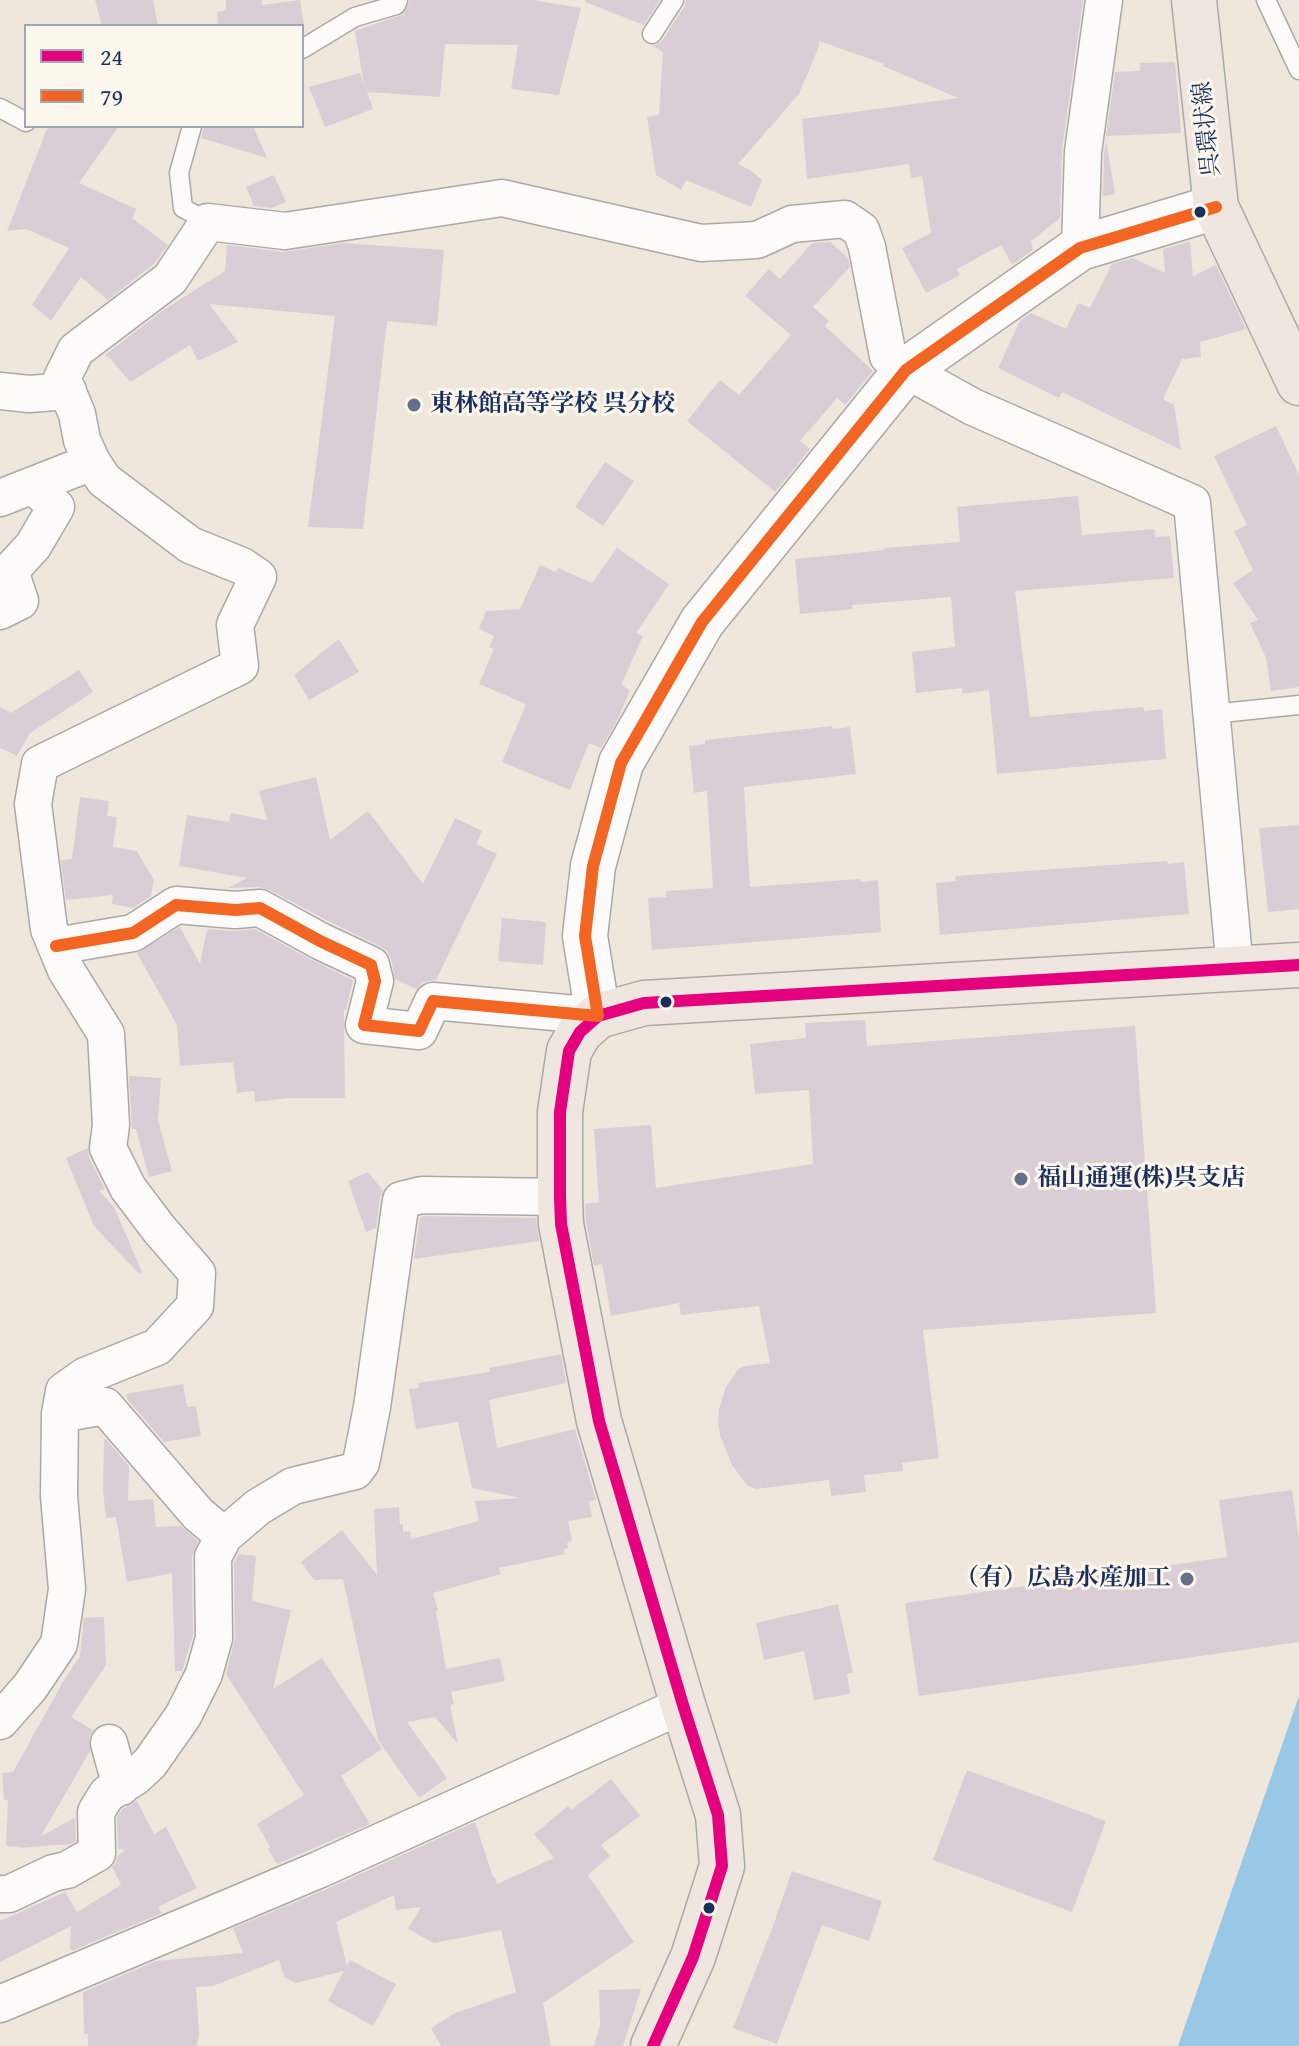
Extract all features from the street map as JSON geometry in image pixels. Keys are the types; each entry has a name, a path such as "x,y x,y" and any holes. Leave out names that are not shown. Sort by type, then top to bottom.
{"main road":[{"name":"呉環状線","path":"1194,0 1216,207 1299,383"},
{"path":"653,2046 693,1957 722,1866 718,1815 599,1421 561,1224 560,1112 569,1051 580,1032 598,1016 644,1003 1299,965"}],"street":[{"path":"1080,248 1083,152 1104,0"},
{"path":"0,1721 30,1687 59,1644 67,1589 59,1496 60,1414 64,1391 85,1376 157,1347 195,1306 197,1273 128,1188 108,1148 111,1125 106,1034 66,970 49,929 33,804 40,764 240,666 235,625 258,577 242,566 190,545 104,480 82,440 77,414 62,378 76,350 170,279 208,222 285,231 502,198 701,243 757,240 792,224 845,219 861,230 888,356 906,370 973,407 1192,503 1235,969"},
{"path":"56,946 133,933 176,905 235,910 260,908 371,965 375,981 364,1025 419,1031 433,1001 598,1016 585,936 593,866 621,763 702,622 906,370 1080,248 1216,207"},
{"path":"0,391 29,394 68,391"},
{"path":"0,498 92,462"},
{"path":"0,611 20,601 10,571 33,546 56,507 33,485"},
{"path":"0,1894 9,1894 53,1873 67,1870 97,1853 96,1812 107,1794 135,1777 150,1763 183,1716 204,1674 214,1638 213,1557 224,1536 258,1507 293,1486 355,1471 361,1463 372,1407 401,1200 422,1195 560,1197"},
{"path":"60,1414 105,1406 198,1514 224,1536"},
{"path":"0,2004 332,1864 683,1705"},
{"path":"109,1743 121,1787"}],"lane":[{"path":"304,48 355,17 396,5 398,0"},
{"path":"652,34 674,0"},
{"path":"1266,0 1299,70"},
{"path":"0,108 24,121"},
{"path":"191,128 179,173 183,208 208,222"},
{"path":"1212,714 1299,705"}],"water":[{"path":"1299,1696 1299,2046 1178,2046"}],"building":[{"path":"95,0 153,0 158,24 101,24"},
{"path":"226,0 262,0 262,5 300,0 304,24 218,24 217,12 226,10"},
{"path":"410,0 533,0 581,8 559,95 511,89 518,45 445,44 440,97 367,92 373,109 325,127 309,87 360,73 364,85 355,31 404,14"},
{"path":"585,0 660,0 644,25"},
{"path":"686,0 1083,0 1062,149 1060,218 1031,241 1033,250 1012,265 1001,245 957,269 960,275 926,293 902,248 931,233 922,176 911,178 909,164 807,179 802,119 958,98 884,64 819,41 799,94 738,164 762,180 751,207 686,180 681,190 656,175 647,117 659,115 663,52 653,46 662,41"},
{"path":"1175,62 1181,133 1106,136 1115,72 1140,71 1140,63"},
{"path":"118,128 79,183 136,209 132,218 168,245 154,264 108,300 81,277 51,321 32,305 69,248 26,229 7,231 47,129"},
{"path":"204,128 254,128 267,158 201,138"},
{"path":"1106,139 1115,194 1103,196 1104,154"},
{"path":"274,175 286,202 272,208 254,206 246,187"},
{"path":"830,242 848,258 850,267 813,307 829,321 825,326 873,371 845,405 837,398 800,441 810,449 775,492 687,421 720,380 739,395 791,335 745,296 769,269 780,279 812,243"},
{"path":"1190,242 1193,276 1216,265 1246,329 1200,342 1201,357 1182,359 1163,399 1174,405 1181,450 1062,392 1059,398 998,368 1020,321 1031,313 1066,329 1078,303 1090,308 1112,264 1133,258 1165,273 1163,249"},
{"path":"343,243 444,250 437,326 387,321 363,529 308,527 335,316 209,304 238,342 198,361 190,345 130,382 105,355 162,311 225,271 227,245 283,252"},
{"path":"1276,426 1299,475 1299,687 1271,691 1266,658 1250,623 1258,620 1233,583 1253,570 1234,531 1247,525 1214,456"},
{"path":"605,462 634,481 603,526 575,507"},
{"path":"1078,496 1082,535 1154,529 1155,537 1170,536 1174,578 1015,591 1030,717 1143,707 1144,711 1162,709 1166,759 997,774 989,690 962,694 962,688 916,693 912,652 955,647 951,597 852,605 853,609 800,614 795,559 960,542 957,507"},
{"path":"617,548 669,584 636,633 643,636 621,685 630,690 618,719 601,748 589,743 570,790 502,762 526,704 479,684 494,649 489,647 494,636 479,629 486,611 520,609 540,565 556,572 558,568 592,583"},
{"path":"339,639 359,672 309,700 294,675"},
{"path":"79,670 93,692 30,733 17,756 0,748 0,707 11,713"},
{"path":"832,726 833,729 850,727 856,774 744,787 750,887 878,880 881,932 652,950 648,898 666,897 666,891 713,888 707,791 694,793 689,746 705,744 705,740"},
{"path":"316,777 330,840 368,811 423,884 455,818 482,831 476,844 497,854 436,980 423,982 416,989 395,979 391,959 380,946 270,890 258,887 228,888 247,878 179,866 187,815 229,822 231,813 267,820 259,791"},
{"path":"80,797 109,801 107,816 117,817 113,847 137,851 154,880 151,896 133,908 112,904 113,895 66,900 61,860 72,859"},
{"path":"1299,825 1299,909 1268,912 1259,828"},
{"path":"1167,861 1168,864 1184,862 1189,914 940,935 936,883 956,881 955,876"},
{"path":"502,918 546,922 543,965 498,961"},
{"path":"180,927 200,964 207,929 255,929 353,980 344,1010 345,1098 288,1098 255,1102 254,1091 237,1093 233,1062 180,1066 177,1025 137,953"},
{"path":"865,1020 867,1046 1135,1026 1156,1313 923,1330 939,1458 902,1463 903,1471 864,1475 866,1492 831,1496 829,1480 756,1489 747,1485 732,1465 718,1421 726,1387 738,1369 770,1363 759,1306 681,1315 679,1303 611,1316 602,1264 594,1266 586,1221 585,1204 599,1202 594,1129 651,1125 656,1188 813,1164 809,1090 755,1094 750,1044 806,1038 805,1023"},
{"path":"129,1076 161,1078 158,1120 172,1171 149,1177 136,1129 132,1129"},
{"path":"88,1148 89,1157 105,1189 99,1191 114,1207 142,1272 139,1274 94,1226 66,1158"},
{"path":"368,1172 383,1191 376,1228 366,1232 348,1181"},
{"path":"420,1217 536,1218 539,1241 414,1259"},
{"path":"561,1354 566,1383 489,1400 497,1448 575,1429 596,1500 589,1501 592,1517 568,1521 572,1541 567,1543 565,1554 499,1568 501,1574 433,1593 446,1669 500,1658 505,1681 451,1692 454,1704 450,1705 458,1744 435,1717 407,1722 447,1778 419,1798 378,1740 343,1579 314,1580 301,1562 342,1530 377,1575 374,1509 399,1507 400,1525 403,1524 403,1532 410,1531 411,1539 479,1521 475,1501 520,1498 472,1488 458,1422 416,1429 409,1389 419,1388 418,1383 490,1372 489,1368"},
{"path":"183,1384 187,1407 196,1406 201,1436 164,1442 126,1394"},
{"path":"104,1439 129,1466 128,1501 153,1499 156,1527 181,1526 198,1541 192,1557 193,1635 182,1671 175,1671 172,1573 127,1582 116,1517 106,1518"},
{"name":"（有）広島水産加工","path":"1292,1490 1299,1540 1299,1642 919,1696 905,1603 1227,1557 1219,1500"},
{"path":"239,1554 256,1556 252,1601 291,1610 273,1689 322,1658 382,1749 341,1776 370,1824 277,1864 257,1824 304,1795 226,1674 235,1638 234,1562"},
{"path":"838,1604 853,1673 847,1674 850,1694 814,1700 804,1651 764,1660 756,1623"},
{"path":"104,1617 106,1665 71,1717 93,1730 89,1738 90,1751 41,1836 75,1818 76,1841 18,1848 21,1847 6,1846 8,1800 4,1800 2,1773 13,1772 80,1656 84,1618"},
{"path":"967,1770 1106,1821 1072,1912 933,1860"},
{"path":"611,1779 640,1816 601,1845 610,1856 588,1875 634,1942 543,2003 551,2046 441,2046 431,2028 455,2013 516,1992 501,1930 434,1943 408,1929 421,1907 396,1910 394,1895 336,1922 347,1966 350,1960 396,1984 373,2026 328,2001 344,1971 296,1983 284,1977 279,1960 213,1986 196,1987 197,2046 88,2046 88,2034 84,2034 83,1992 156,1961 243,1953 233,1928 475,1822 497,1884 554,1858 534,1834 568,1806 571,1810"},
{"path":"137,1801 154,1834 166,1827 197,1888 158,1907 162,1913 74,1950 70,1950 71,1926 0,1962 0,1921 65,1892 77,1912 121,1885 112,1867 118,1855 126,1850 118,1849 117,1818 122,1809"},
{"path":"792,1871 882,1901 869,1941 822,1925 777,2044 733,2028"},
{"path":"641,1989 623,2046 594,2046 600,2025 599,1990"}],"transit line":[{"name":"79","path":"56,946 133,933 176,905 235,910 260,908 371,965 375,981 364,1025 419,1031 433,1001 598,1016 585,936 593,866 621,763 702,622 906,370 1080,248 1216,207"},
{"name":"24","path":"653,2046 693,1957 722,1866 718,1815 599,1421 561,1224 560,1112 569,1051 580,1032 598,1016 644,1003 1299,965"}],"place":[{"name":"東林館高等学校 呉分校","path":"414,405"},
{"name":"福山通運(株)呉支店","path":"1021,1179"},
{"name":"（有）広島水産加工","path":"1187,1579"}]}
